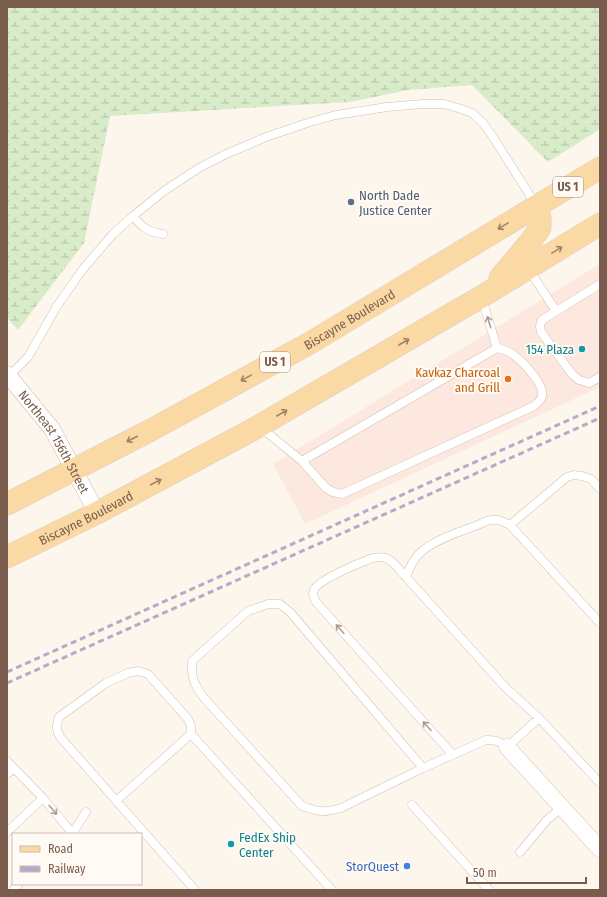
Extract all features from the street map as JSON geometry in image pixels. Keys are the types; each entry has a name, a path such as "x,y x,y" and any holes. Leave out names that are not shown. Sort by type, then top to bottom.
{"main road":[{"name":"Biscayne Boulevard","path":"7,504 158,426 310,342 600,168"},
{"path":"484,294 531,241 540,228 540,217 536,206"},
{"name":"Biscayne Boulevard","path":"7,557 97,513 260,426 600,224"}],"street":[{"name":"Northeast 156th Street","path":"8,375 52,428 97,513"},
{"path":"507,747 600,849"}],"lane":[{"path":"8,375 28,357 57,306 83,269 113,234 133,216 164,191 199,168 224,155 266,137 310,122 336,115 387,107 444,104 458,108 472,114 483,123 536,206"},
{"path":"133,216 146,230 152,233 163,234"},
{"path":"528,268 556,311"},
{"path":"600,284 542,320 540,326 541,332 572,374 579,380 589,383 600,377"},
{"path":"484,294 497,348"},
{"path":"260,426 302,461 326,488 333,492 342,494 534,406 540,401 542,390 537,379 524,365 511,353 504,349 497,348 302,461"},
{"path":"510,525 567,477 574,475 591,479 600,489"},
{"path":"406,577 411,564 421,552 452,534 491,520 502,521 510,525 600,623"},
{"path":"453,755 316,602 313,597 313,591 317,586 338,573 371,558 385,558 391,560 506,688 539,718 600,784"},
{"path":"423,768 290,612 280,604 268,604 248,612 192,661 191,672 195,686 204,698 302,806 316,811 327,812 340,808 423,768 486,740 501,742 507,747 539,718"},
{"path":"195,890 60,737 57,730 59,717 106,683 128,673 138,671 148,674 188,719 191,726 191,734 332,890"},
{"path":"116,801 191,734"},
{"path":"7,761 43,798 71,833"},
{"path":"7,774 14,768"},
{"path":"7,832 43,798"},
{"path":"412,805 489,890"},
{"path":"520,852 546,820 562,807"},
{"path":"73,833 86,812"}],"shaded area":[{"path":"600,264 600,387 305,524 273,464"}],"green space":[{"path":"7,7 600,7 600,129 548,162 472,85 408,90 350,102 110,116 84,243 18,330 7,318"}],"railway":[{"path":"7,672 600,406"},
{"path":"7,683 600,418"}],"place":[{"name":"North Dade Justice Center","path":"351,202"},
{"name":"154 Plaza","path":"582,349"},
{"name":"Kavkaz Charcoal and Grill","path":"508,379"},
{"name":"FedEx Ship Center","path":"231,844"},
{"name":"StorQuest","path":"407,866"}]}
